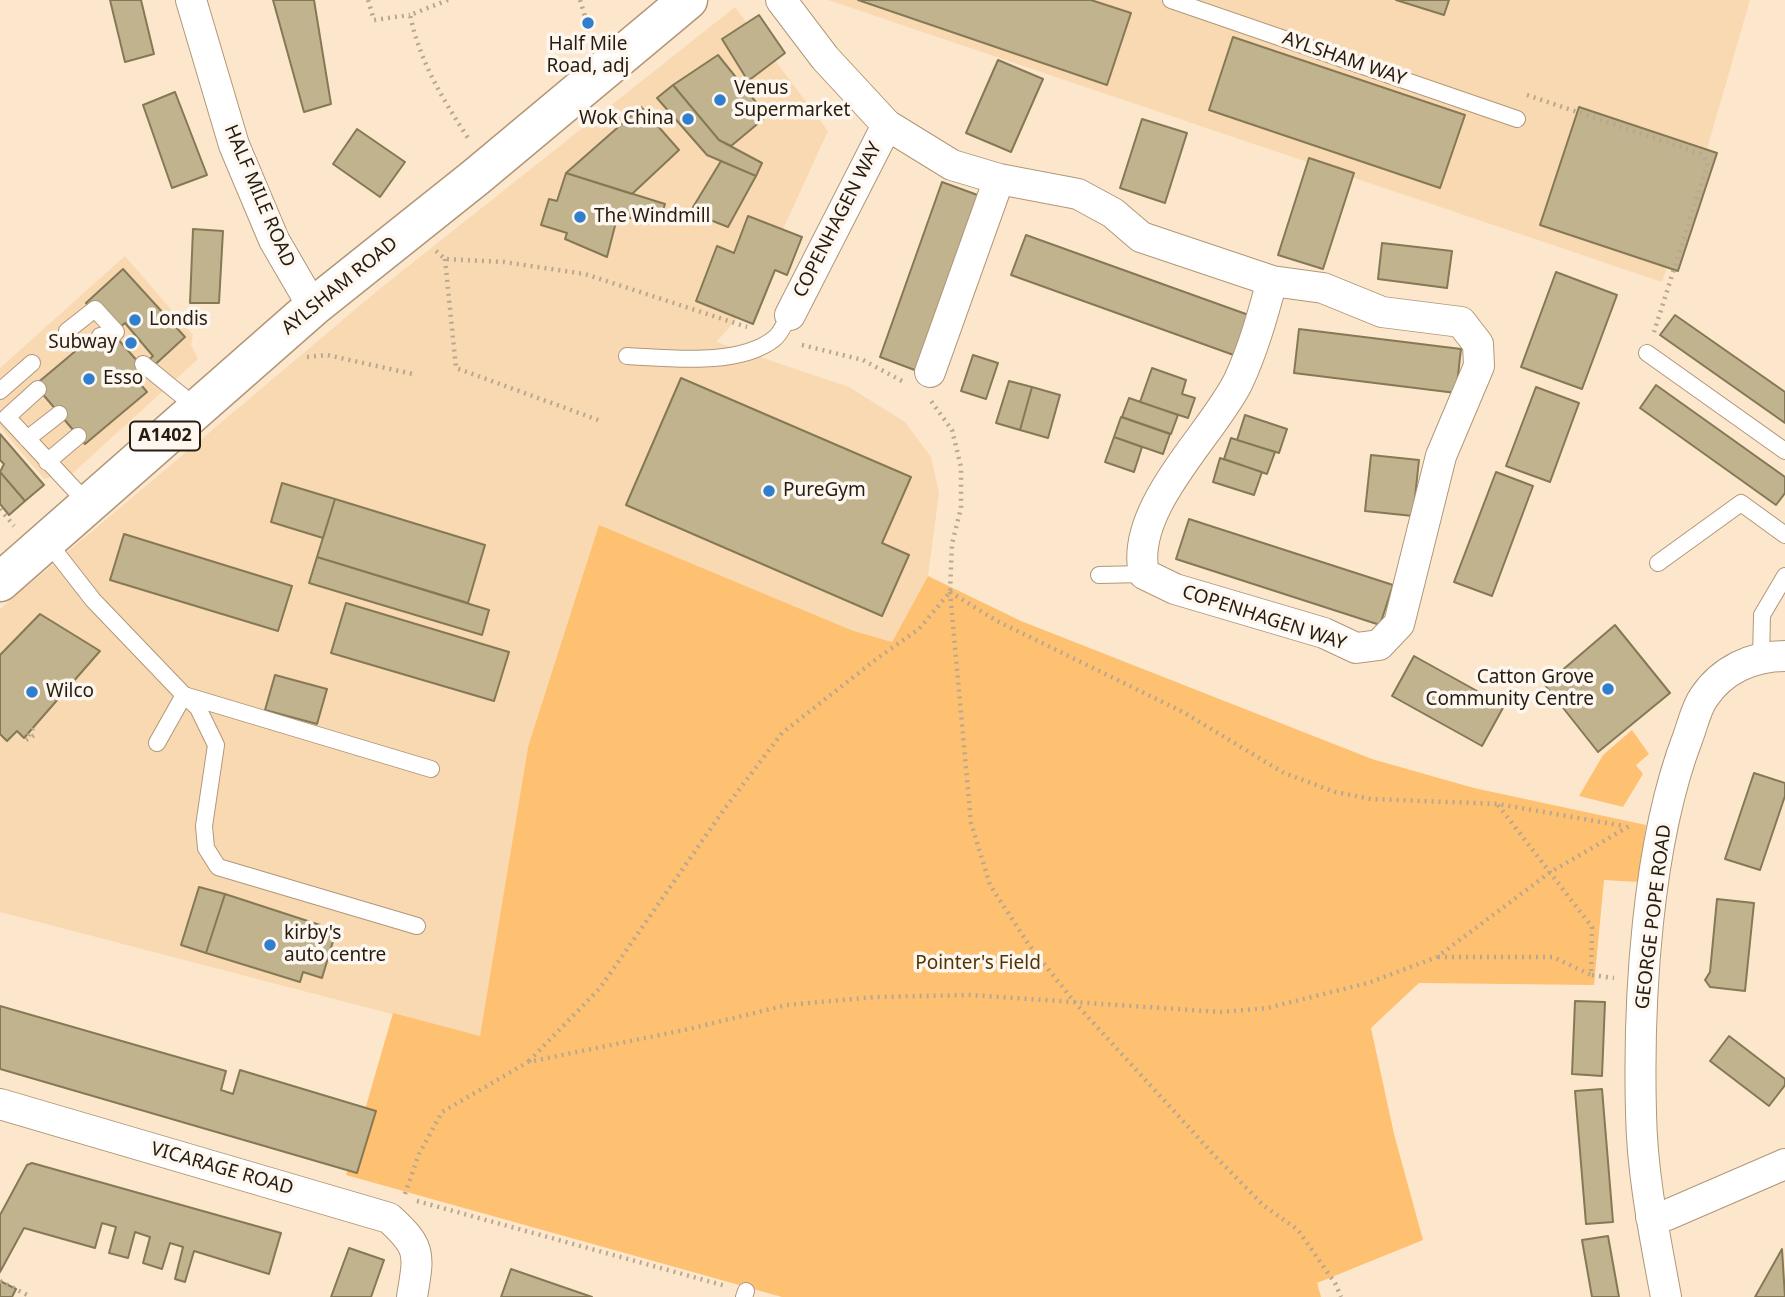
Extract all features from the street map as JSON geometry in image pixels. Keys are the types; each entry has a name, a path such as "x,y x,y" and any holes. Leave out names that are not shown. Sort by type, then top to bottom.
{"main road":[{"name":"AYLSHAM ROAD","path":"0,582 313,307 496,160 688,0"}],"street":[{"name":"HALF MILE ROAD","path":"191,0 234,145 274,240 313,307"},
{"name":"COPENHAGEN WAY","path":"781,0 825,58 887,125 952,165 999,179 1078,194 1113,213 1141,237 1272,281 1323,288 1382,312 1461,322 1478,344 1479,366 1441,456 1399,624 1379,645 1356,648 1324,634 1175,589 1144,573"},
{"name":"COPENHAGEN WAY","path":"783,327 887,125"},
{"path":"922,383 999,179"},
{"path":"1144,573 1139,555 1160,498 1237,383 1260,325 1272,281"},
{"name":"GEORGE POPE ROAD","path":"1666,1297 1651,1217 1641,1115 1643,982 1665,818 1677,766 1703,699 1723,675 1744,663 1773,658"},
{"name":"VICARAGE ROAD","path":"0,1104 389,1218 413,1239 418,1263 412,1297"},
{"path":"1651,1217 1667,1215 1785,1164"}],"lane":[{"name":"AYLSHAM WAY","path":"1171,0 1517,119"},
{"path":"67,331 94,309 108,334"},
{"path":"627,356 696,358 743,354 783,327"},
{"path":"1647,353 1785,451"},
{"path":"0,391 32,363"},
{"path":"145,374 197,408"},
{"path":"38,389 4,412 88,504"},
{"path":"27,439 59,414"},
{"path":"47,462 78,436"},
{"path":"1658,563 1741,503 1785,535"},
{"path":"47,541 93,600 198,708 216,746 204,826 206,848 218,867 417,926"},
{"path":"1099,575 1144,573"},
{"path":"1773,658 1762,615 1785,576"},
{"path":"157,743 184,695"},
{"path":"184,695 431,769"}],"path":[{"path":"368,0 374,20 410,15 448,0"},
{"path":"410,15 417,48 436,91 471,143"},
{"path":"428,243 445,259 504,262 585,274 783,327 922,383 952,430 961,467 961,508 952,544 950,592 971,822 990,885 1028,945 1076,1004 1215,1156 1263,1205 1297,1230 1335,1283 1341,1297"},
{"path":"445,259 456,368 601,421"},
{"path":"261,351 313,358 327,355 413,374"},
{"path":"950,592 997,621 1183,712 1284,773 1335,792 1371,799 1498,804 1625,826"},
{"path":"745,1294 403,1197 419,1154 442,1112 528,1062 600,988 723,811 782,733 919,629 950,592"},
{"path":"1498,804 1592,927 1591,975"},
{"path":"528,1062 689,1029 787,1005 876,997 970,995 1221,1012 1266,1008 1368,983 1437,957 1549,873 1625,826 1665,818"},
{"path":"1437,957 1553,957 1591,975 1643,982"},
{"path":"0,1281 31,1297"}],"shaded area":[{"path":"828,0 1750,0 1707,149 1662,282"},
{"path":"735,7 828,131 747,308 716,342 849,387 905,422 931,457 939,493 928,576 892,642 851,630 528,747 480,1037 0,912 0,609 377,291"},
{"path":"125,256 193,335 191,345 198,359 62,483 52,477 44,479 0,427 0,368"}],"green space":[{"name":"Pointer's Field","path":"599,525 851,630 892,642 928,576 1021,621 1372,759 1474,788 1646,825 1638,882 1604,880 1594,985 1419,983 1371,1028 1394,1134 1423,1240 1317,1283 1321,1297 782,1297 346,1175 393,1013 480,1036 528,747"},
{"path":"1632,730 1649,754 1636,765 1643,774 1623,807 1579,796 1603,755"}],"building":[{"path":"110,0 141,0 154,54 125,62"},
{"path":"273,0 314,0 331,104 304,112"},
{"path":"858,0 1091,0 1131,13 1107,85"},
{"path":"1396,0 1449,0 1444,15"},
{"path":"759,15 785,53 748,81 722,39"},
{"path":"1233,37 1465,115 1440,188 1209,110"},
{"name":"Venus Supermarket","path":"718,55 767,116 731,146 719,140 673,85"},
{"path":"998,60 1043,79 1011,152 966,133"},
{"name":"Wok China","path":"673,85 719,140 762,163 756,176 707,155 657,98"},
{"path":"175,92 207,175 172,188 143,105"},
{"path":"641,107 679,150 632,194 566,173"},
{"path":"1579,107 1717,153 1678,271 1540,225"},
{"path":"1142,119 1187,133 1165,203 1120,188"},
{"path":"357,129 405,162 380,197 333,164"},
{"path":"1309,158 1354,173 1323,269 1278,255"},
{"path":"721,161 756,176 728,227 690,212"},
{"name":"The Windmill","path":"566,173 665,204 659,223 651,221 650,224 618,214 607,257 565,239 567,233 541,225 549,199 557,201"},
{"path":"942,182 983,197 920,372 880,357"},
{"path":"748,216 802,237 787,275 775,270 753,324 696,301 717,246 734,253"},
{"path":"193,229 223,231 219,303 190,303"},
{"path":"1026,235 1257,318 1242,358 1011,275"},
{"path":"1382,243 1452,251 1447,288 1378,279"},
{"name":"Londis","path":"123,269 185,337 147,372 86,303"},
{"path":"1556,272 1617,295 1582,389 1521,367"},
{"path":"1675,315 1785,392 1785,423 1660,335"},
{"name":"Esso","path":"125,323 153,356 132,374 147,392 85,444 35,385 97,333 104,341"},
{"path":"1299,329 1461,349 1456,393 1294,373"},
{"path":"973,355 998,363 986,399 961,391"},
{"path":"1152,368 1186,380 1182,394 1195,398 1188,418 1140,402"},
{"name":"PureGym","path":"681,378 911,477 882,543 909,555 882,616 626,505"},
{"path":"1009,381 1032,387 1020,430 996,423"},
{"path":"1656,385 1785,477 1785,493 1776,505 1640,408"},
{"path":"1032,387 1060,395 1048,438 1020,430"},
{"path":"1536,387 1579,403 1550,482 1506,466"},
{"path":"1129,398 1178,415 1171,434 1122,417"},
{"path":"1245,415 1287,429 1279,453 1237,440"},
{"path":"1121,417 1170,434 1163,454 1114,437"},
{"path":"0,434 44,485 25,501 0,472 4,464 0,460"},
{"path":"1114,437 1142,447 1134,472 1105,462"},
{"path":"1231,438 1275,452 1267,474 1224,459"},
{"path":"1371,455 1419,460 1413,516 1365,511"},
{"path":"1220,458 1262,472 1254,495 1213,482"},
{"path":"0,472 25,501 9,515 0,504"},
{"path":"1496,472 1533,486 1492,596 1454,582"},
{"path":"282,483 335,499 323,538 271,522"},
{"path":"335,499 485,545 468,603 317,557"},
{"path":"1189,519 1393,585 1380,625 1176,559"},
{"path":"124,534 292,586 278,631 110,580"},
{"path":"317,557 489,610 482,635 309,583"},
{"path":"346,603 509,652 494,701 331,653"},
{"name":"Wilco","path":"40,614 100,651 24,738 17,731 7,741 0,734 0,655"},
{"name":"Catton Grove Community Centre","path":"1615,625 1670,693 1598,752 1545,685"},
{"path":"1414,656 1504,706 1482,746 1392,696"},
{"path":"275,675 327,689 317,724 265,710"},
{"path":"1754,773 1785,783 1785,796 1760,870 1725,859"},
{"path":"199,887 225,894 206,953 181,945"},
{"name":"kirby's auto centre","path":"225,894 320,925 318,933 334,938 322,978 303,972 300,982 206,953"},
{"path":"1717,899 1754,903 1745,991 1710,987 1705,980 1710,972"},
{"path":"1575,1001 1605,1002 1602,1076 1572,1074"},
{"path":"0,1006 226,1071 221,1090 233,1094 240,1070 376,1111 357,1173 0,1069"},
{"path":"1729,1036 1785,1079 1785,1085 1769,1106 1710,1061"},
{"path":"1602,1089 1613,1222 1586,1224 1575,1091"},
{"path":"32,1163 281,1233 269,1274 194,1251 185,1282 175,1279 183,1247 170,1243 162,1269 143,1263 150,1237 135,1232 128,1258 109,1253 116,1227 102,1223 95,1248 24,1228 0,1272 0,1215 27,1165"},
{"path":"1608,1236 1619,1297 1592,1297 1582,1240"},
{"path":"349,1248 384,1260 371,1297 331,1297"},
{"path":"1782,1249 1785,1297 1755,1297"},
{"path":"511,1269 592,1297 501,1297"},
{"path":"0,1281 16,1289 12,1297 0,1297"}],"place":[{"name":"Half Mile Road, adj","path":"588,23"},
{"name":"Venus Supermarket","path":"720,100"},
{"name":"Wok China","path":"688,119"},
{"name":"The Windmill","path":"580,217"},
{"name":"Londis","path":"135,320"},
{"name":"Subway","path":"131,343"},
{"name":"Esso","path":"89,379"},
{"name":"PureGym","path":"769,491"},
{"name":"Catton Grove Community Centre","path":"1608,689"},
{"name":"Wilco","path":"32,692"},
{"name":"kirby's auto centre","path":"270,945"}]}
